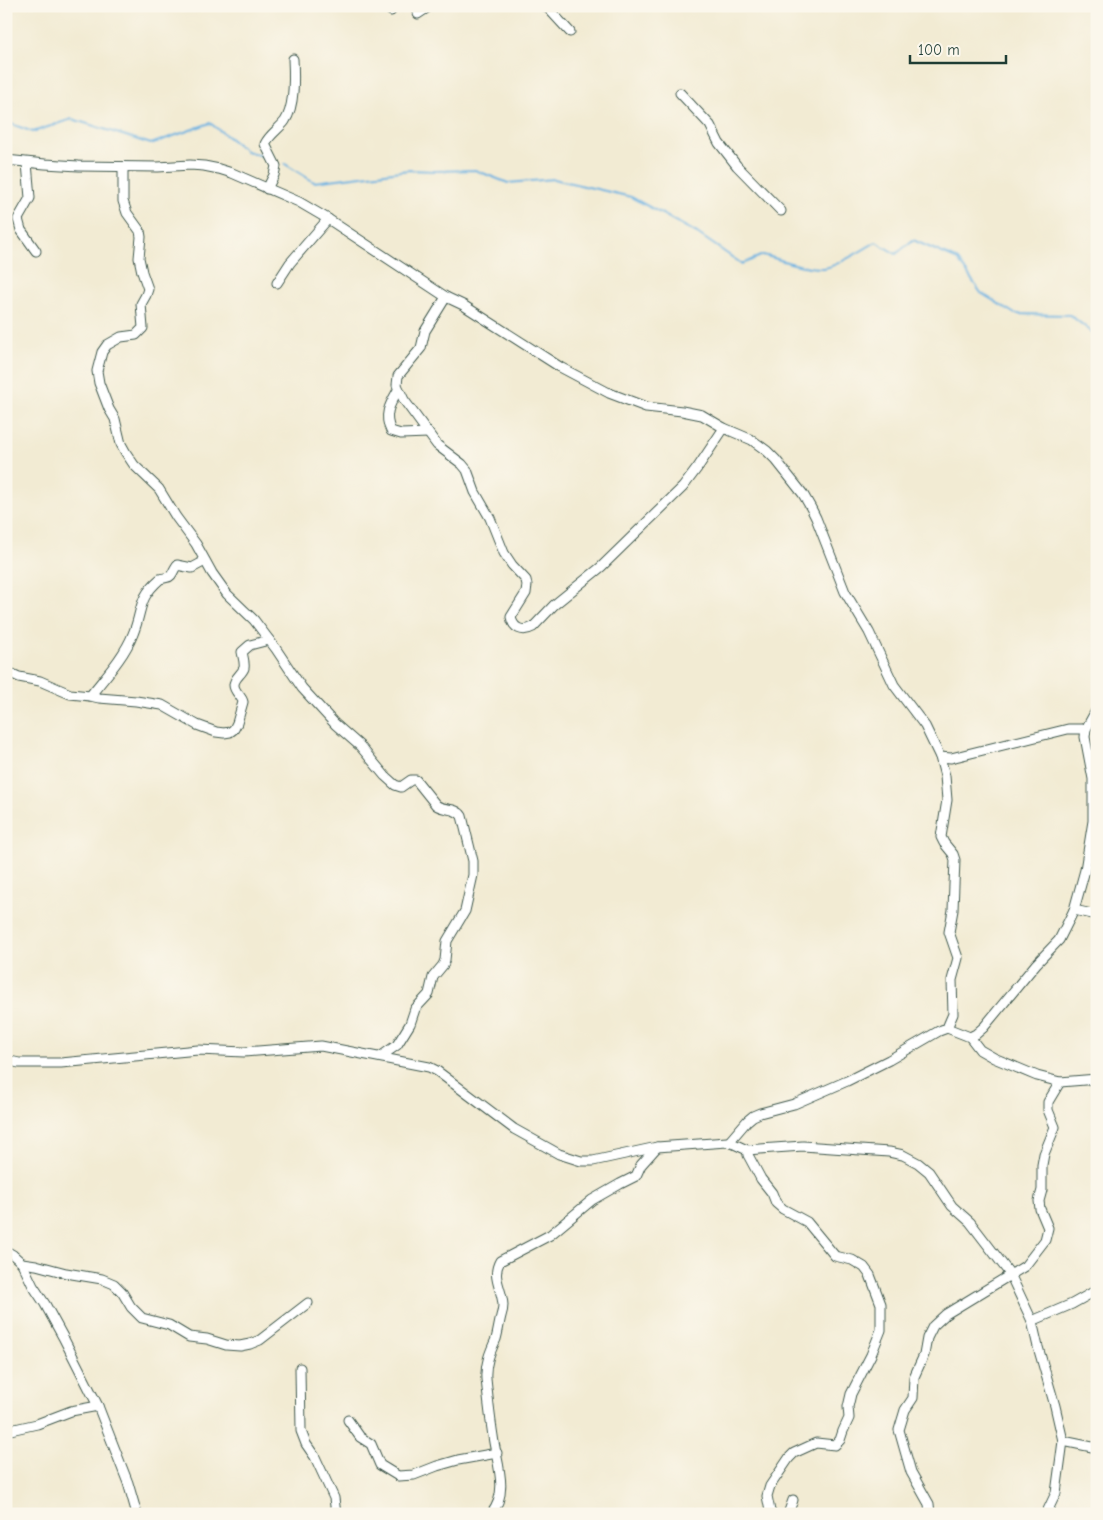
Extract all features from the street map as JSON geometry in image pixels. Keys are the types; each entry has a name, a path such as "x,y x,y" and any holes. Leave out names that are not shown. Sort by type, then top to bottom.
{"street":[{"path":"418,14 430,6"},
{"path":"551,8 570,32"},
{"path":"267,189 276,166 265,144 283,123 289,112 293,87 293,59"},
{"path":"680,93 710,124 719,143 737,166 781,211"},
{"path":"6,160 27,163 123,167 204,166 232,173 299,202 328,219 560,367 609,392 646,407 702,415 724,428 752,440 767,451 802,494 816,518 845,592 869,632 894,685 925,726 940,757 948,800 941,837 955,857 950,935 959,956 952,980 953,1014 947,1028"},
{"path":"27,163 30,198 18,219 21,230 36,251"},
{"path":"123,167 123,201 127,213 140,231 139,258 148,291 141,304 143,328 136,335 121,337 107,345 102,352 99,362 98,383 115,419 121,444 129,459 159,489 227,594 251,617 276,649 302,688 335,724 360,746 391,782 401,787 411,780 416,780 440,808 456,811 462,816 473,861 473,875 465,911 447,941 445,960 433,977 429,994 415,1009 410,1024 397,1045 380,1057"},
{"path":"277,283 290,263 328,219"},
{"path":"446,296 425,331 421,348 398,376 398,390 442,450 456,459 467,470 475,492 490,518 504,553 526,580 528,585 526,593 511,617 512,623 516,628 522,630 532,627 554,604 601,567 678,492 698,467 724,428"},
{"path":"398,390 387,411 387,419 392,431 400,434 428,433"},
{"path":"90,696 128,644 133,634 140,605 150,589 160,578 172,576 177,565 192,568 205,561"},
{"path":"6,671 19,677 40,681 70,694 162,705 208,730 224,733 230,732 238,723 244,702 234,686 234,683 244,669 242,652 250,645 269,640"},
{"path":"970,1037 984,1026 1058,940 1074,910 1085,870 1093,821 1093,779 1085,737 1086,729 1097,709"},
{"path":"940,757 951,758 1068,729 1086,729"},
{"path":"1074,910 1097,915"},
{"path":"730,1142 753,1116 794,1104 847,1081 947,1028 970,1037 980,1050 994,1058 1038,1076 1060,1082 1097,1078"},
{"path":"6,1060 61,1063 198,1050 244,1052 321,1046 429,1067 514,1129 559,1154 581,1161 593,1161 657,1147 730,1142 747,1150 803,1146 889,1152 902,1155 918,1163 929,1172 952,1206 970,1222 1010,1274 1032,1321 1056,1406 1063,1441 1056,1493 1046,1514"},
{"path":"930,1514 929,1504 911,1472 899,1430 904,1410 913,1398 914,1377 924,1355 927,1338 933,1326 946,1314 1028,1263 1048,1234 1048,1228 1040,1209 1039,1201 1044,1154 1055,1127 1048,1110 1048,1102 1060,1082"},
{"path":"491,1514 497,1504 500,1492 500,1469 493,1439 486,1371 488,1356 496,1337 503,1306 496,1269 500,1261 550,1235 592,1200 636,1176 641,1165 657,1147"},
{"path":"747,1150 748,1156 776,1203 807,1222 835,1256 852,1260 864,1267 870,1275 881,1304 881,1330 871,1355 850,1394 849,1418 842,1430 840,1440 835,1444 816,1443 794,1453 789,1458 770,1486 767,1496 772,1514"},
{"path":"6,1251 22,1263 98,1406 128,1483 137,1514"},
{"path":"22,1263 102,1279 114,1284 142,1318 169,1325 189,1338 207,1339 226,1345 240,1346 260,1340 308,1303"},
{"path":"1032,1321 1072,1304 1097,1290"},
{"path":"300,1368 301,1431 334,1498 336,1514"},
{"path":"6,1431 37,1424 71,1411 98,1406"},
{"path":"348,1420 360,1436 371,1444 380,1465 398,1476 414,1475 458,1460 496,1453"},
{"path":"1063,1441 1097,1448"},
{"path":"788,1514 793,1500"}],"waterway":[{"path":"6,122 33,132 72,119 151,144 210,123 246,151 266,157"},
{"path":"285,164 314,182 409,170 475,170 508,183 554,179 631,197 697,233 742,264 763,255 801,266 824,268 843,261 876,242 896,254 913,240 958,260 981,293 1015,314 1070,315 1097,336"}]}
